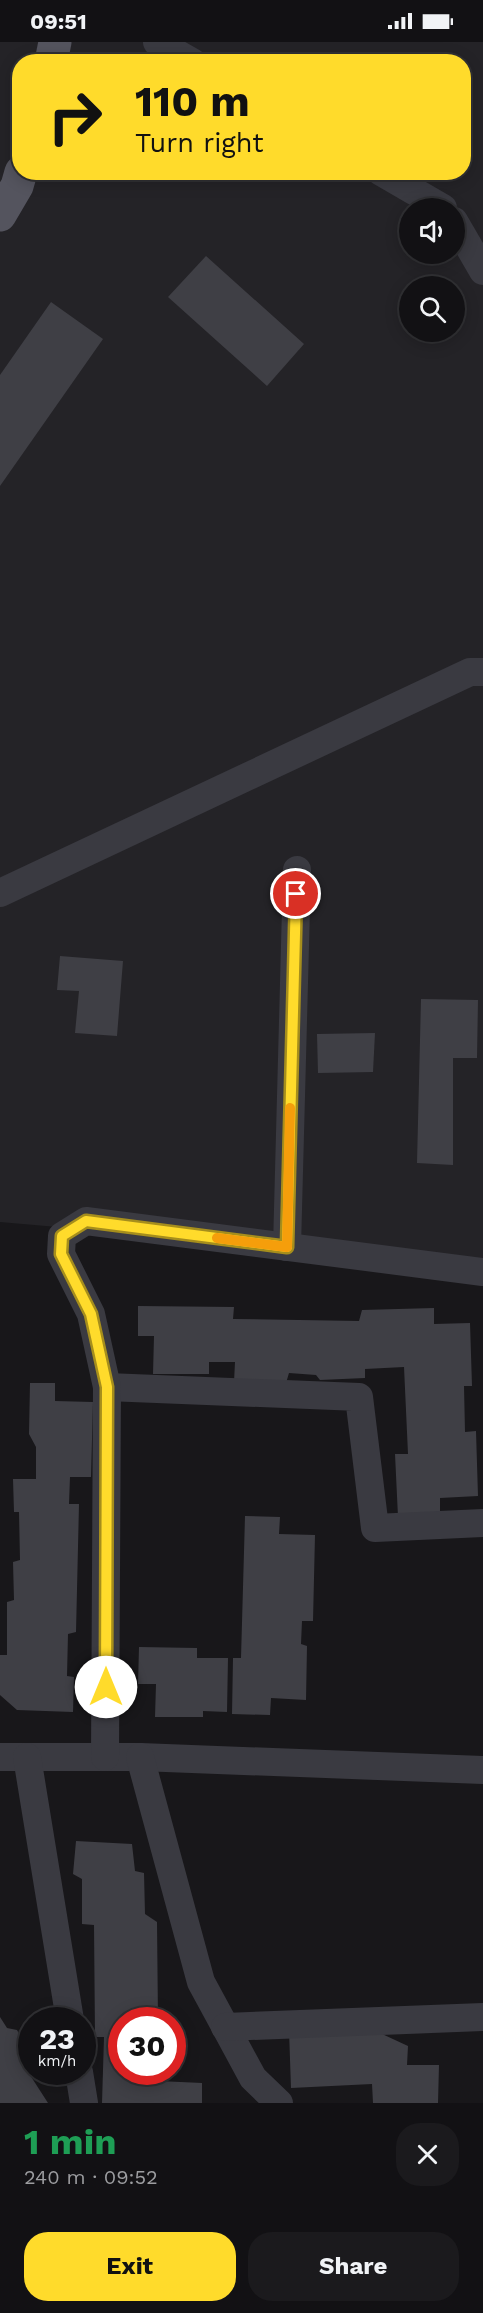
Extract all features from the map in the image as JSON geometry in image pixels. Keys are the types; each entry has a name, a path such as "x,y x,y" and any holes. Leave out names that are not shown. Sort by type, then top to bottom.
{"main road":[{"path":"0,215 19,180"}],"street":[{"path":"157,42 178,54"},
{"path":"395,180 426,198"},
{"path":"465,240 483,271"},
{"path":"0,893 470,672 483,672"},
{"path":"287,1247 297,870"},
{"path":"105,1757 107,1387 91,1314 61,1254 62,1236 86,1221 483,1272"},
{"path":"107,1387 359,1397 375,1528 483,1523"},
{"path":"67,2007 13,1757 140,1757 483,1770"},
{"path":"140,1757 201,1982 253,2078 279,2103"},
{"path":"225,2027 483,2017"},
{"path":"81,2085 84,2103"}],"shaded area":[{"path":"0,42 483,42 483,1272 287,1247 0,1222"}],"building":[{"path":"206,256 304,344 267,386 168,297"},
{"path":"51,302 103,339 0,486 0,375"},
{"path":"60,956 123,961 117,1036 75,1033 79,991 57,990"},
{"path":"421,999 478,1000 477,1058 453,1058 453,1165 417,1163"},
{"path":"375,1033 373,1072 318,1073 317,1034"},
{"path":"138,1306 234,1307 233,1319 359,1321 362,1310 434,1308 434,1324 470,1323 472,1386 464,1386 465,1432 476,1431 478,1496 440,1498 440,1515 398,1517 395,1454 408,1454 404,1367 365,1369 365,1378 320,1380 316,1375 289,1373 286,1383 234,1382 235,1362 209,1362 209,1374 153,1374 154,1336 138,1336"},
{"path":"30,1383 55,1383 55,1401 93,1402 91,1477 70,1477 69,1504 79,1504 76,1632 68,1634 67,1676 74,1677 73,1712 17,1710 0,1695 0,1655 7,1655 7,1602 14,1600 13,1562 20,1560 19,1512 14,1512 13,1479 36,1479 36,1447 29,1434"},
{"path":"245,1516 280,1517 279,1534 315,1535 313,1621 302,1621 301,1644 307,1646 306,1700 271,1698 270,1715 232,1714 233,1658 241,1658"},
{"path":"139,1647 197,1648 197,1658 228,1658 227,1712 203,1711 203,1717 155,1717 156,1684 138,1684"},
{"path":"76,1841 132,1844 135,1871 144,1873 145,1914 157,1922 158,2007 108,2007 108,2085 202,2083 202,2103 102,2103 104,2037 96,2037 94,1925 82,1924 82,1879 73,1874"},
{"path":"0,2017 7,2028 18,2032 18,2085 36,2085 48,2103 0,2103"},
{"path":"367,2027 408,2046 407,2065 439,2065 438,2103 373,2103 372,2084 291,2088 289,2030"}],"slow traffic":[{"path":"217,1238 287,1247 290,1108"}],"route":[{"path":"106,1687 107,1387 91,1314 61,1254 62,1236 86,1221 287,1247 296,894"}]}
